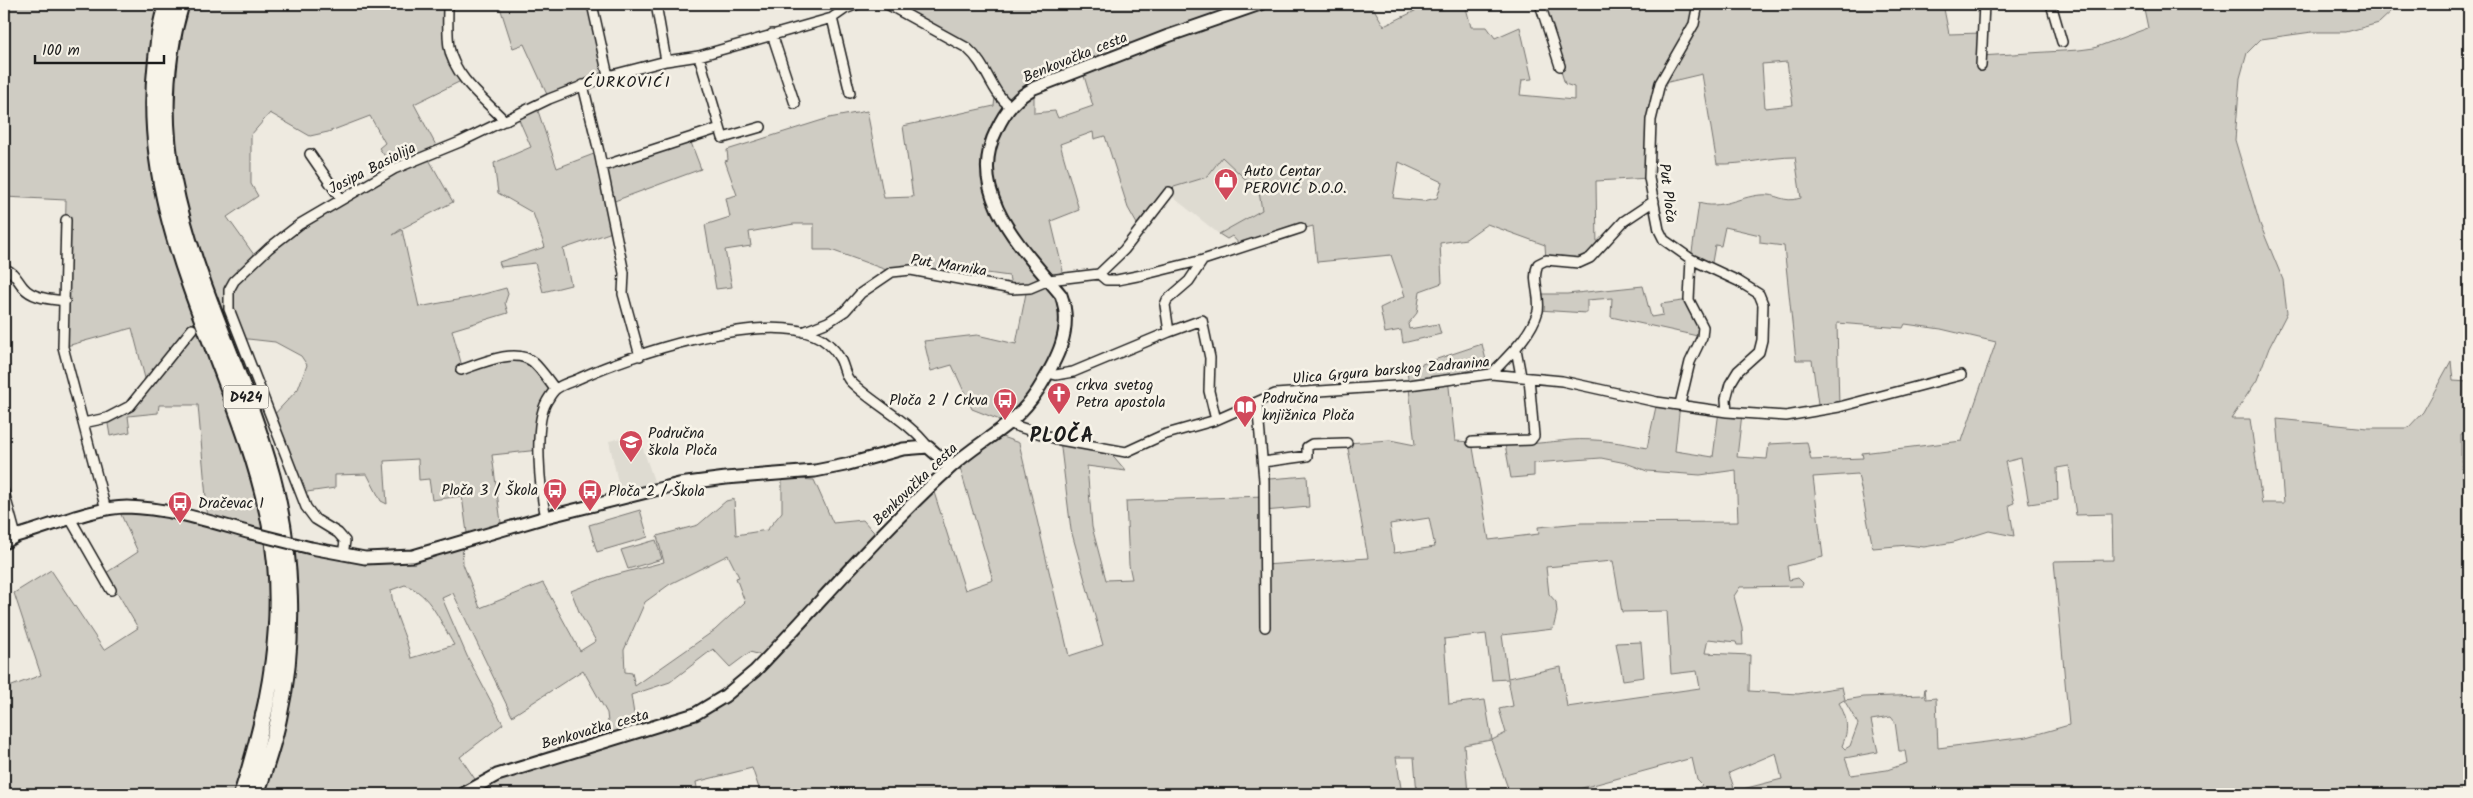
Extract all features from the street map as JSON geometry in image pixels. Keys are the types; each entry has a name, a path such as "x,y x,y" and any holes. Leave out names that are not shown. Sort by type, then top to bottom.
{"highway":[{"name":"D424","path":"167,4 158,46 152,101 156,163 162,197 188,285 245,429 270,527 275,566 275,657 266,711 242,794"},
{"name":"D424","path":"181,4 170,51 165,102 169,161 177,204 201,283 258,428 273,479 286,556 289,601 287,663 280,714 256,794"}],"main road":[{"name":"Benkovačka cesta","path":"463,794 497,775 695,714 725,696 755,671 951,466 1010,424 1037,391 1048,373 1063,342 1066,309 1061,295 1000,217 990,194 986,171 991,141 1010,106 1019,96 1040,85 1260,4"},
{"path":"4,543 16,536 106,510 127,507 179,514 343,555 365,558 413,556 546,517 680,484 726,478 815,471 845,466 903,449 928,447 951,466"}],"street":[{"path":"448,4 449,46 453,61 465,79 505,121"},
{"path":"592,4 608,76"},
{"path":"656,4 666,61"},
{"name":"Josipa Basiolija","path":"343,555 344,541 338,533 315,519 306,507 230,309 230,290 234,281 269,248 300,224 341,199 394,169 505,121 536,105 608,76 666,61 699,56 832,18 844,6 858,4"},
{"path":"887,4 967,48 979,58 999,99 1010,106"},
{"path":"1540,4 1560,66"},
{"name":"Put Ploča","path":"1698,4 1694,24 1660,84 1652,120 1650,178 1658,230 1664,240 1692,259 1759,294 1763,304 1762,340 1759,352 1738,371 1730,384 1726,399 1728,412"},
{"path":"1981,66 1984,4"},
{"path":"2051,4 2062,42"},
{"path":"832,18 850,93"},
{"path":"772,34 795,104"},
{"path":"699,56 723,138 761,127"},
{"path":"582,86 603,166 624,273 623,294 640,356"},
{"path":"603,166 720,128"},
{"path":"310,154 341,199"},
{"path":"1169,192 1134,238 1111,264 1099,274 1106,280 1117,280 1203,260 1301,228"},
{"path":"1491,374 1516,349 1538,310 1534,282 1538,264 1546,260 1579,263 1590,258 1624,221 1654,201"},
{"path":"66,220 63,347 106,510"},
{"path":"1680,404 1690,362 1702,337 1703,327 1689,300 1692,259"},
{"path":"1168,332 1165,306 1167,300 1189,281 1203,260"},
{"path":"4,268 15,273 25,289 43,299 65,301"},
{"name":"Put Marnika","path":"803,332 828,322 845,312 861,293 892,272 911,270 1012,289 1030,288 1049,280 1083,278 1099,274"},
{"path":"1048,373 1056,375 1072,372 1202,320 1210,358 1209,391 1216,420"},
{"path":"83,423 107,418 130,406 192,329"},
{"path":"546,517 539,450 540,421 545,403 555,389 607,366 684,342 723,334 767,329 803,332 813,334 825,340 839,357 848,379 917,432 928,447"},
{"path":"1472,442 1531,440 1534,436 1525,377 1516,349"},
{"path":"461,370 507,355 521,357 532,360 555,389"},
{"name":"Ulica Grgura barskog Zadranina","path":"1010,424 1067,442 1126,452 1162,435 1216,420 1274,394 1409,385 1491,374 1562,381 1657,402 1728,412 1786,416 1838,407 1961,375"},
{"path":"1257,402 1264,462 1265,627"},
{"path":"1264,462 1307,456 1307,447 1312,444 1347,443"},
{"path":"4,492 16,536"},
{"path":"71,520 111,590"}],"shaded area":[{"path":"4,4 448,4 449,46 465,79 414,104 439,151 427,156 453,202 401,229 393,235 402,230 419,307 473,297 506,288 508,294 505,303 508,313 452,330 463,370 492,361 509,359 526,365 546,384 555,389 545,403 539,450 492,455 502,530 468,540 462,496 432,500 429,479 419,480 418,459 384,461 387,504 381,501 367,474 335,475 335,488 300,493 270,419 298,389 307,365 301,356 275,342 239,338 222,349 277,540 388,558 462,542 463,564 480,608 543,583 580,651 596,641 580,614 571,591 607,577 664,562 657,536 698,525 726,501 734,499 736,535 767,530 782,512 782,478 814,480 833,523 863,520 880,539 932,486 965,590 993,580 958,461 1002,437 1019,443 1069,656 1103,645 1071,530 1060,440 1109,451 1126,471 1087,466 1092,527 1106,580 1132,579 1129,565 1126,501 1264,496 1264,480 1269,479 1307,476 1309,507 1264,511 1264,565 1368,558 1347,443 1390,440 1415,445 1407,369 1482,344 1487,364 1448,378 1455,441 1472,442 1489,540 1539,534 1538,527 1580,523 1738,522 1736,470 1700,475 1647,471 1626,463 1601,458 1534,463 1534,476 1511,478 1505,444 1599,440 1647,448 1657,402 1680,404 1675,451 1713,457 1719,411 1742,414 1737,457 1767,459 1769,444 1807,442 1811,460 1863,458 1862,453 1962,441 1996,342 1941,329 1905,324 1903,328 1837,323 1839,407 1819,411 1812,360 1796,360 1784,246 1760,243 1760,235 1725,227 1721,246 1715,245 1711,268 1694,269 1692,299 1702,337 1611,317 1612,298 1587,300 1587,313 1538,310 1537,294 1567,294 1643,286 1651,317 1663,315 1661,304 1689,300 1691,259 1699,203 1707,205 1722,204 1760,195 1771,195 1789,200 1801,198 1795,157 1717,164 1702,74 1660,84 1651,120 1649,178 1596,181 1597,250 1579,263 1546,260 1545,245 1487,224 1466,239 1440,243 1442,283 1420,291 1417,313 1408,324 1409,329 1438,324 1441,334 1403,343 1401,330 1385,333 1380,308 1405,296 1391,255 1317,262 1313,226 1241,246 1232,236 1227,239 1219,234 1262,210 1259,192 1222,157 1207,177 1164,190 1137,224 1128,208 1105,136 1094,139 1093,132 1060,144 1079,210 1051,221 1063,271 1049,280 1061,295 1063,342 1010,424 972,409 952,365 931,371 924,341 977,335 1016,344 1027,288 1012,289 1009,276 958,269 955,279 892,272 831,250 814,250 814,224 794,224 749,232 751,246 725,250 732,287 716,289 705,225 730,217 726,198 737,195 725,161 728,160 727,150 829,118 867,111 884,198 913,197 903,126 994,106 996,88 979,58 887,4 1371,4 1384,26 1421,8 1419,4 1465,4 1471,27 1487,27 1495,38 1520,27 1532,79 1522,80 1520,95 1574,100 1574,87 1565,84 1540,4 1943,4 1949,34 1982,33 1980,56 2094,48 2148,28 2143,4 2405,4 2395,8 2379,23 2346,32 2312,32 2261,39 2247,53 2240,78 2235,140 2260,224 2283,280 2287,313 2269,348 2257,380 2231,419 2250,419 2262,503 2284,503 2277,419 2368,428 2408,428 2423,412 2451,361 2453,381 2469,382 2469,433 2461,434 2461,466 2464,482 2469,482 2469,794 1691,794 1702,785 1697,780 1692,758 1575,790 1576,794 1510,794 1491,740 1464,745 1468,794 1417,794 1414,757 1396,757 1402,794 761,794 752,768 696,782 698,794 4,794 4,689 41,675 14,593 51,570 104,650 138,628 106,573 138,552 118,508 208,521 198,405 159,405 158,413 128,416 130,432 110,436 107,418 130,406 147,386 132,328 63,347 66,200 4,197","holes":["1787,62 1793,105 1765,108 1762,64","1082,69 1093,106 1058,118 1055,111 1034,113 1034,88","270,113 310,136 328,132 370,116 385,143 379,148 394,169 269,248 257,259 227,217 258,196 251,184 251,135","1399,162 1442,182 1437,198 1423,201 1393,198","2021,458 2029,504 2058,500 2057,468 2069,466 2076,515 2112,514 2113,560 2054,561 2069,725 2027,737 1938,748 1936,698 1926,699 1925,688 1924,695 1864,697 1845,700 1842,687 1798,694 1749,691 1750,655 1705,653 1708,639 1736,642 1737,645 1743,645 1742,627 1734,596 1740,587 1802,586 1803,583 1798,578 1789,580 1787,566 1823,557 1813,477 1858,474 1873,548 1908,545 1924,547 1954,542 1989,531 2014,536 2009,505 2014,503 2005,462","1429,518 1435,547 1394,553 1390,524","728,555 739,577 736,578 745,602 715,630 635,686 632,673 625,672 624,650 645,602 670,584","1613,561 1622,612 1667,611 1671,674 1697,671 1700,688 1567,707 1561,667 1508,678 1502,635 1553,629 1557,612 1556,602 1549,594 1546,567","405,585 414,589 434,610 454,645 411,658 394,607 391,590","453,593 512,716 583,670 607,713 610,741 479,785 460,757 503,724 467,656 442,598","1486,634 1492,680 1508,679 1513,706 1499,709 1506,733 1492,740 1485,700 1449,704 1444,639","713,649 730,667 750,652 768,657 695,714 637,733 631,695 670,682","1844,700 1858,724 1850,746 1845,749 1842,746 1847,724 1839,703","1891,717 1895,722 1899,751 1905,751 1907,763 1887,770 1851,775 1845,758 1878,752 1871,720","1776,753 1782,779 1735,791 1729,773"]},
{"path":"499,4 592,4 608,76 549,99 524,44 513,48"},
{"path":"536,105 557,168 599,152 602,166 690,140 701,169 609,203 615,231 563,249 571,285 543,292 535,263 501,267 499,262 545,247 533,213 498,193 494,163 531,147 517,115"},
{"path":"1222,157 1259,192 1262,211 1219,234 1164,190 1207,177"},
{"name":"Područna škola Ploča","path":"638,434 655,484 620,492 609,441"},
{"path":"640,510 648,537 597,552 589,525"},
{"path":"656,540 662,559 628,569 621,550"},
{"path":"1641,642 1644,677 1623,680 1616,643"}],"place":[{"name":"Auto Centar PEROVIĆ D.O.O.","path":"1226,201"},
{"name":"crkva svetog Petra apostola","path":"1059,415"},
{"name":"Ploča 2 / Crkva","path":"1005,421"},
{"name":"Područna knjižnica Ploča","path":"1245,428"},
{"name":"Područna škola Ploča","path":"631,463"},
{"name":"Ploča 3 / Škola","path":"555,511"},
{"name":"Ploča 2 / Škola","path":"590,512"},
{"name":"Dračevac 1","path":"180,524"}],"district":[{"name":"ĆURKOVIĆI","path":"627,81"},
{"name":"PLOČA","path":"1062,435"}]}
